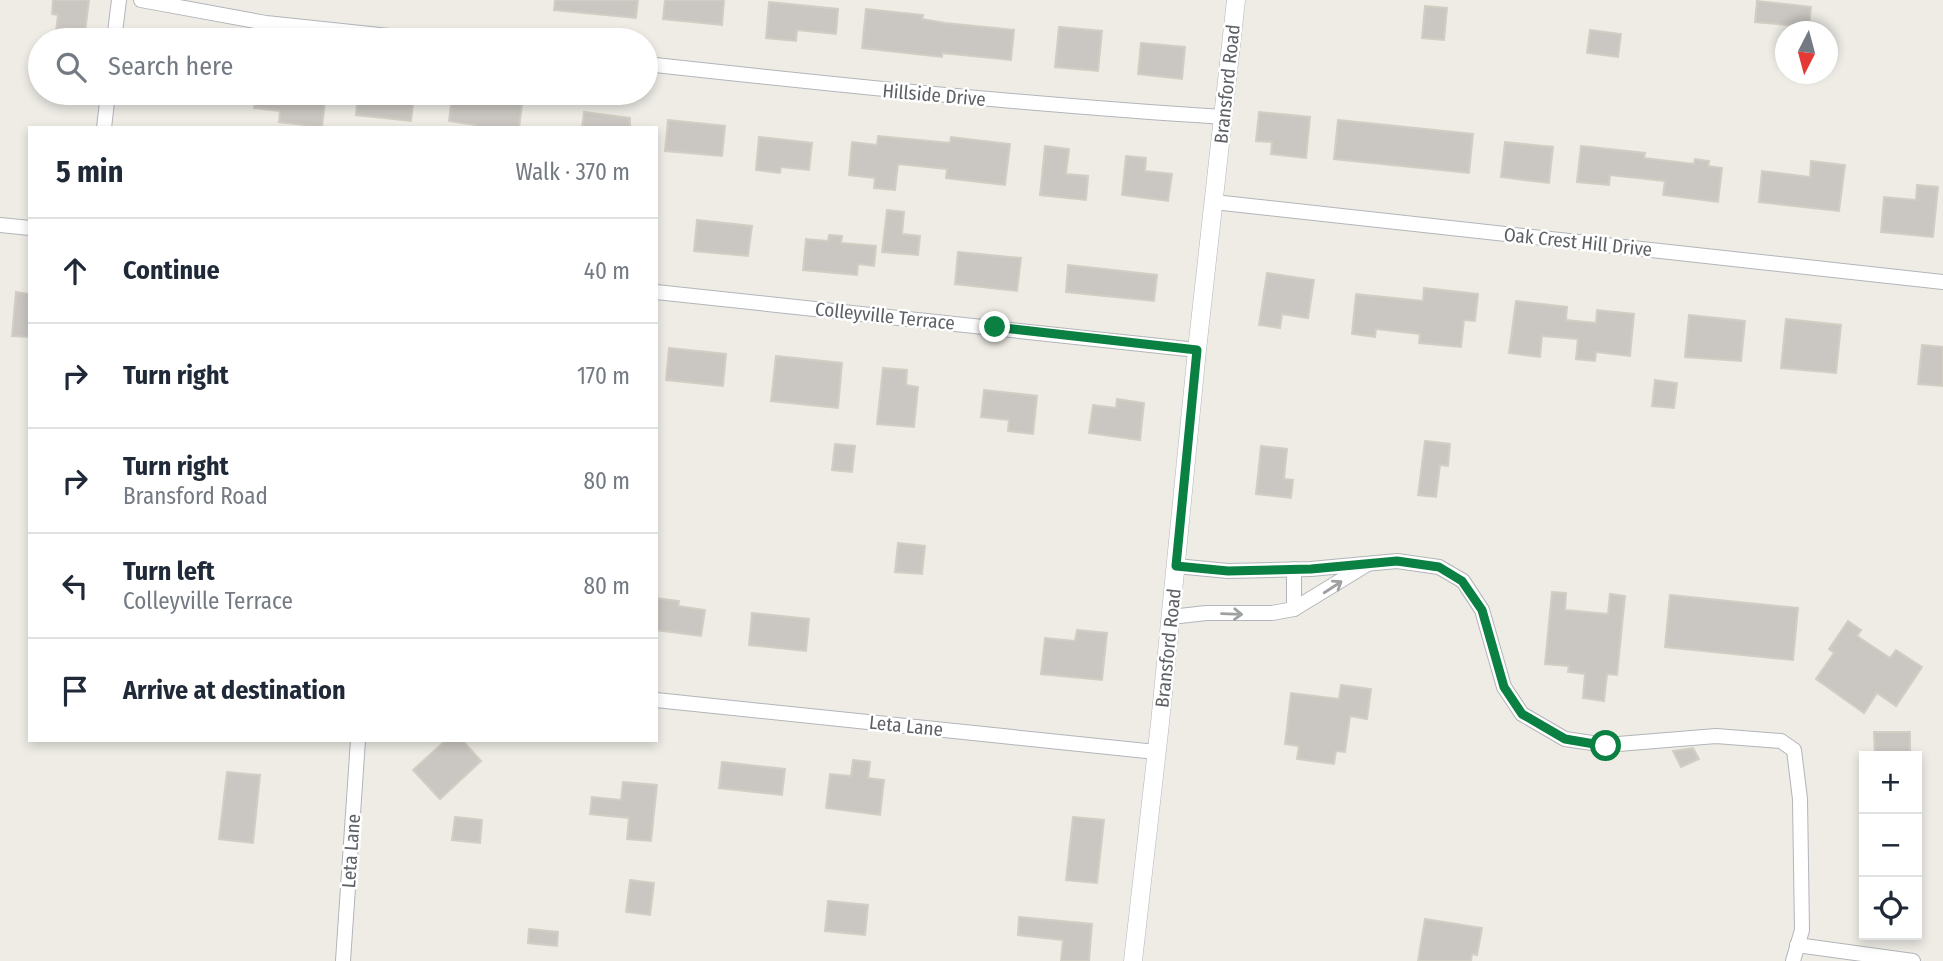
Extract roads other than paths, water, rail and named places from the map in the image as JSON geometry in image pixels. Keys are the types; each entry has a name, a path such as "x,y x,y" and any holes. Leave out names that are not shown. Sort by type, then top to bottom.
{"street":[{"path":"116,28 119,0"},
{"path":"141,0 267,23 314,28"},
{"name":"Bransford Road","path":"1133,961 1236,0"},
{"name":"Hillside Drive","path":"658,65 1077,108 1224,117"},
{"path":"104,126 107,105"},
{"name":"Oak Crest Hill Drive","path":"1214,202 1943,282"},
{"path":"0,225 28,228"},
{"name":"Colleyville Terrace","path":"658,292 1197,350"},
{"path":"1176,566 1228,571 1397,561 1439,567 1462,581 1482,610 1504,687 1522,714 1565,739 1606,746 1716,736 1781,741 1794,750 1800,799 1802,930 1793,961"},
{"path":"1171,617 1206,613 1272,613 1294,609 1370,562"},
{"path":"1294,569 1294,609"},
{"name":"Leta Lane","path":"658,700 1156,752"},
{"name":"Leta Lane","path":"343,961 358,742"},
{"path":"1797,945 1913,961"}]}
